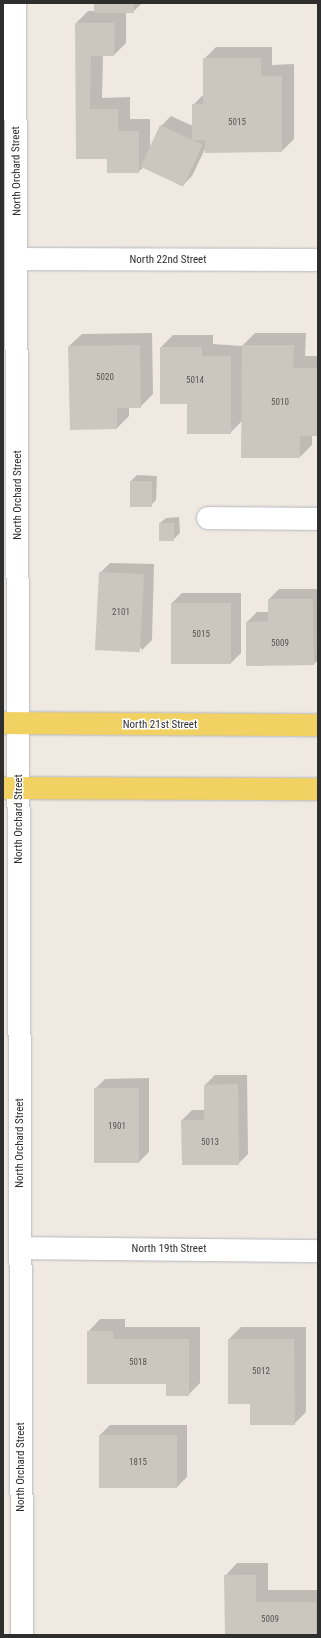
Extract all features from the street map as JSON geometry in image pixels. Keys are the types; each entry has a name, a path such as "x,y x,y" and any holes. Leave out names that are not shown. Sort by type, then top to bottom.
{"main road":[{"name":"North 21st Street","path":"10,724 318,724"},
{"path":"11,788 318,789"}],"street":[{"name":"North Orchard Street","path":"15,3 18,259 10,724 20,1248 22,1635"},
{"name":"North 22nd Street","path":"18,259 318,260"},
{"path":"208,518 318,519"},
{"name":"North 19th Street","path":"20,1248 318,1251"}],"building":[{"path":"94,3 134,3 134,13 94,13"},
{"path":"75,23 115,23 114,56 91,56 90,109 118,109 118,131 139,131 139,173 107,173 107,159 76,159"},
{"path":"203,58 261,58 261,76 282,76 282,152 205,153 205,140 192,140 192,104 203,104"},
{"path":"160,125 203,145 183,187 141,167"},
{"path":"140,345 141,408 117,408 117,429 70,430 68,346"},
{"path":"242,345 294,345 293,368 318,368 318,436 300,436 300,458 241,458"},
{"path":"160,347 202,347 202,356 231,356 231,434 187,434 187,404 160,404"},
{"path":"130,481 152,481 152,507 130,507"},
{"path":"159,523 174,523 174,541 159,541"},
{"path":"99,572 144,574 140,652 95,650"},
{"path":"268,599 313,599 314,665 246,666 246,622 268,621"},
{"path":"171,603 231,603 231,664 171,664"},
{"path":"238,1084 239,1165 182,1165 181,1120 204,1120 204,1085"},
{"path":"94,1088 139,1088 139,1163 94,1163"},
{"path":"87,1331 113,1331 113,1339 189,1339 189,1396 166,1396 166,1384 87,1384"},
{"path":"228,1339 294,1339 295,1425 250,1425 250,1404 228,1404"},
{"path":"99,1435 177,1435 177,1488 99,1488"},
{"path":"224,1575 256,1575 256,1602 316,1602 316,1635 225,1635"}]}
